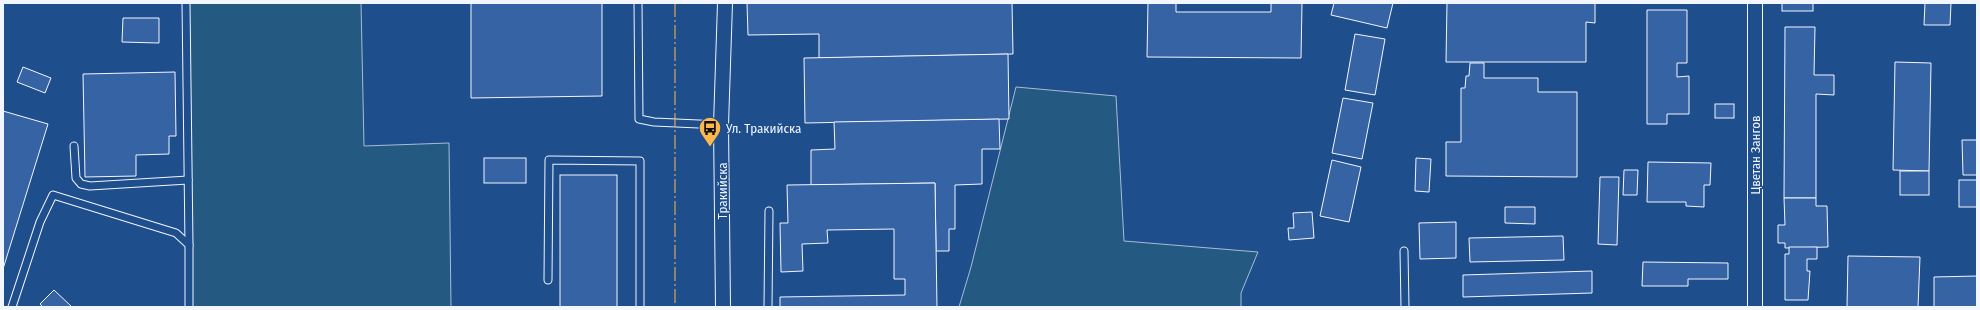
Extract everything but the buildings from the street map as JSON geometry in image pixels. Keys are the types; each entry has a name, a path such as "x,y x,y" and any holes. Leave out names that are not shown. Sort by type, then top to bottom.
{"street":[{"name":"Тракийска","path":"722,307 721,126 725,3"},
{"name":"Цветан Зангов","path":"1755,3 1755,307"}],"lane":[{"path":"186,3 189,307"},
{"path":"638,3 639,119 654,122 721,126"},
{"path":"74,146 76,178 81,184 90,186 188,180"},
{"path":"548,280 549,160 640,161 640,307"},
{"path":"12,307 40,222 53,195 176,233 188,245"},
{"path":"768,307 769,211"},
{"path":"1404,251 1405,307"}],"shaded area":[{"path":"186,3 361,3 364,146 449,143 451,307 189,307"},
{"path":"1016,87 1116,96 1124,241 1258,252 1241,293 1241,307 959,307 971,267"}],"power":[{"path":"675,3 675,307"}],"place":[{"name":"Ул. Тракийска","path":"710,148"}]}
